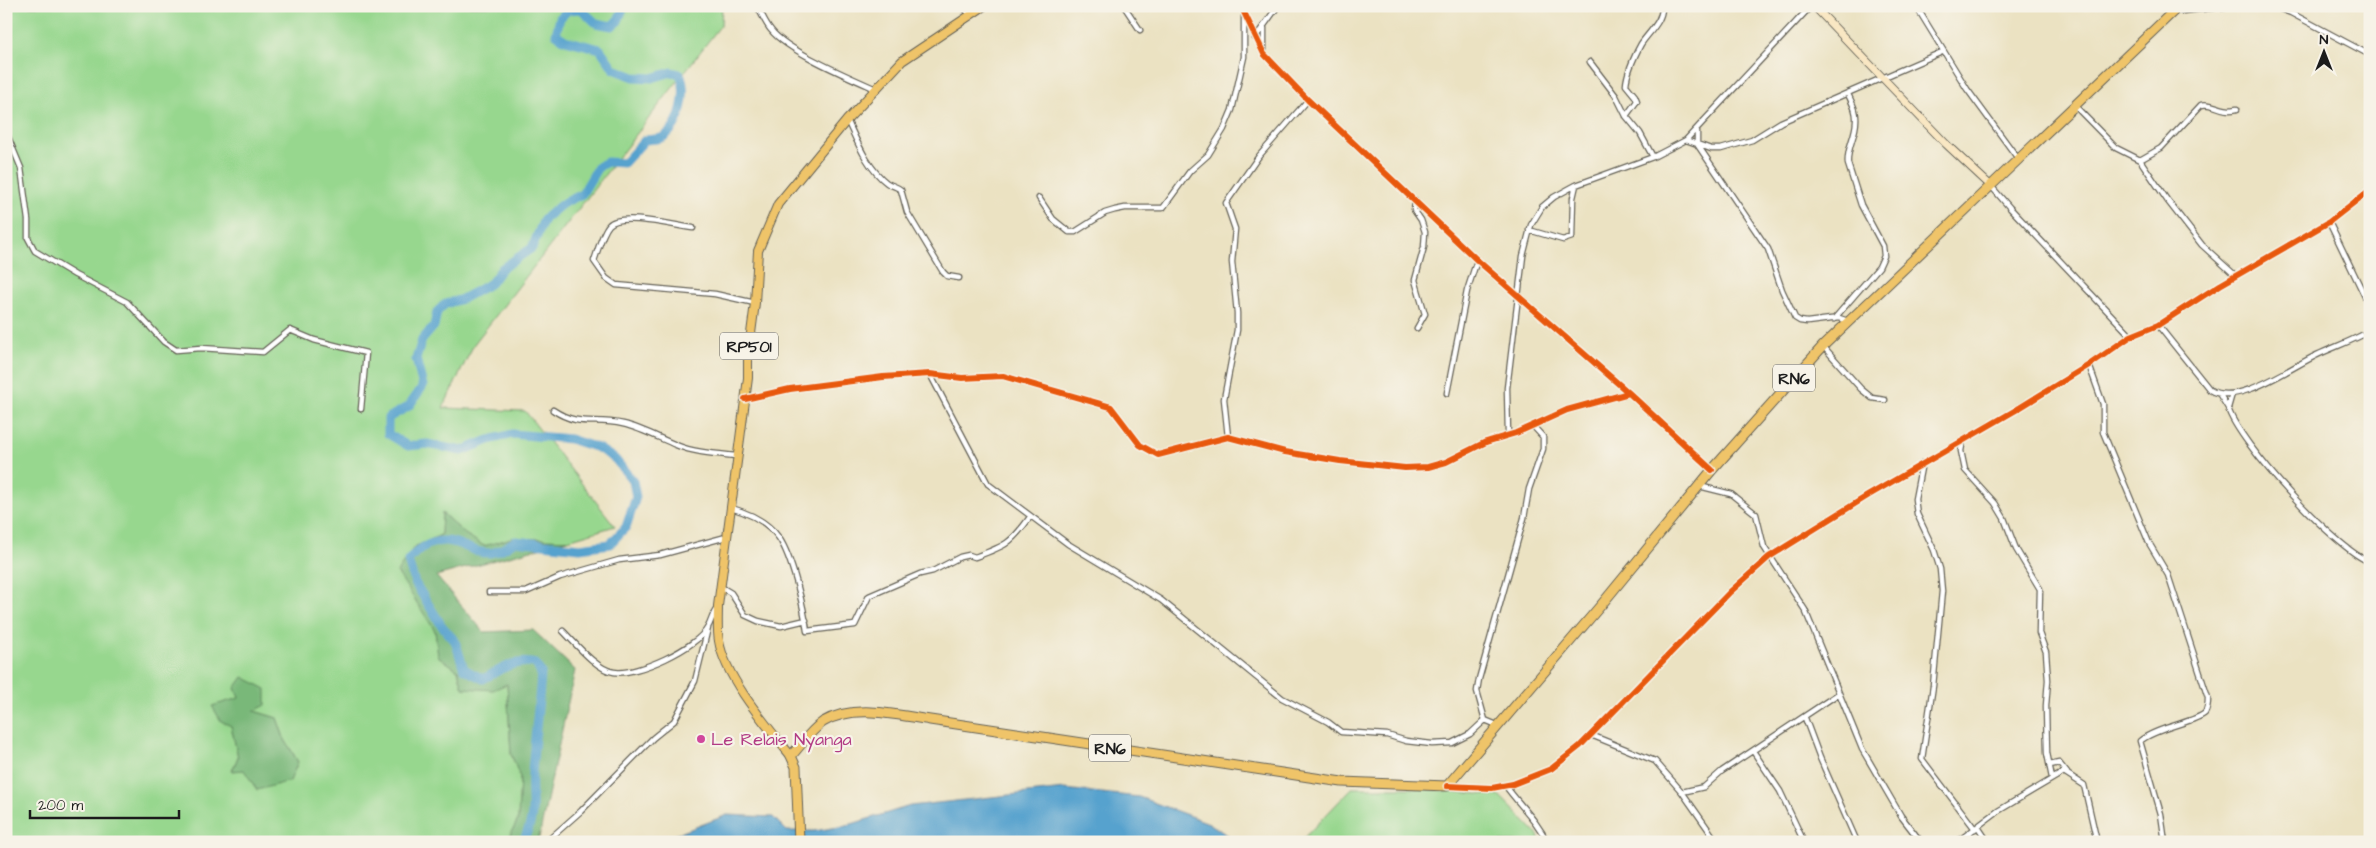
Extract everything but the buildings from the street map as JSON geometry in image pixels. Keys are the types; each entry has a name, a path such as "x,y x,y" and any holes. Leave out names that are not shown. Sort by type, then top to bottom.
{"highway":[{"name":"RN6","path":"791,756 823,723 842,714 868,712 1342,782 1447,786 1602,604 1712,470 1823,346 1917,254 2176,9"},
{"path":"791,756 796,767 799,842"}],"main road":[{"name":"RP501","path":"791,756 763,721 726,664 718,641 718,606 755,303 758,251 771,215 792,184 847,120 902,61 984,6"}],"street":[{"path":"757,6 771,31 785,42 843,75 876,89"},
{"path":"962,6 971,15"},
{"path":"1124,6 1140,30"},
{"path":"1241,6 1264,54 1308,100 1477,260 1629,392 1712,470"},
{"path":"1255,38 1278,6"},
{"path":"1626,116 1637,101 1626,85 1626,74 1641,44 1662,16 1662,6"},
{"path":"1508,434 1506,388 1523,256 1529,230 1542,207 1554,197 1576,185 1653,158 1686,140 1697,131 1813,6 1946,144 1991,186 2131,336"},
{"path":"1916,6 1942,52 2018,160"},
{"path":"2162,6 2176,9 2230,6"},
{"path":"2243,6 2284,10 2370,55"},
{"path":"1039,198 1053,219 1069,232 1075,232 1105,213 1115,210 1125,208 1157,209 1167,205 1190,171 1208,155 1229,119 1244,57 1244,14"},
{"path":"1264,28 1264,54"},
{"path":"1707,156 1722,149 1752,140 1781,122 1942,52"},
{"path":"1590,62 1616,96 1626,116 1640,133 1653,158"},
{"path":"1834,319 1879,267 1884,256 1883,246 1861,205 1848,164 1847,157 1856,123 1856,112 1848,94"},
{"path":"1228,437 1224,399 1237,330 1237,313 1232,262 1235,229 1226,203 1259,156 1308,100"},
{"path":"2140,160 2160,148 2201,105 2210,104 2223,111 2237,110"},
{"path":"2075,106 2116,148 2140,160 2202,245 2236,276"},
{"path":"847,120 859,145 874,169 886,182 901,190 907,212 943,272 948,276 959,278"},
{"path":"1697,131 1697,144 1707,156 1768,249 1782,290 1795,318 1800,322 1834,319 1848,321"},
{"path":"6,132 21,168 28,220 28,238 35,251 69,272 127,302 164,342 176,350 202,348 263,352 290,330 314,340 366,352 361,409"},
{"path":"1686,140 1710,149 1722,149"},
{"path":"1529,230 1563,240 1572,237 1576,185"},
{"path":"1447,786 1492,788 1537,776 1551,769 1566,758 1590,735 1730,592 1769,557 1922,463 2088,365 2131,336 2158,325 2236,276 2329,222 2370,190"},
{"path":"1415,200 1414,210 1421,220 1425,232 1424,247 1415,280 1425,314 1417,328"},
{"path":"693,228 627,219 616,220 607,226 594,261 606,278 616,285 715,294 755,303"},
{"path":"2329,222 2370,307"},
{"path":"1447,393 1465,300 1477,260"},
{"path":"2158,325 2210,390 2220,395 2232,394 2266,382 2316,355 2370,331"},
{"path":"1823,346 1861,389 1872,398 1885,400"},
{"path":"2088,365 2103,404 2103,432 2149,543 2168,575 2208,698 2207,708 2200,716 2151,733 2140,741 2161,814 2164,842"},
{"path":"930,374 988,484 1068,544 1161,600 1282,698 1328,722 1341,732 1387,735 1406,741 1432,744 1452,743 1470,734 1485,720"},
{"path":"744,399 790,389 883,377 930,374 962,378 1003,376 1111,407 1140,446 1158,454 1228,437 1285,452 1340,461 1405,468 1428,467 1446,462 1508,434 1533,426 1584,404 1629,392"},
{"path":"2228,408 2232,394"},
{"path":"2220,395 2244,437 2314,519 2340,545 2370,562"},
{"path":"553,410 568,420 587,423 602,421 624,424 687,449 737,456"},
{"path":"1485,720 1477,692 1484,652 1524,518 1529,489 1545,443 1543,437 1533,426"},
{"path":"1963,440 1961,451 1965,470 1995,503 2004,518 2016,549 2040,588 2039,633 2046,657 2048,680 2047,752 2052,778"},
{"path":"1922,463 1915,499 1916,514 1934,550 1940,569 1942,591 1933,686 1922,758 1988,842"},
{"path":"1699,486 1731,494 1756,514 1764,547 1769,557 1784,574 1806,610 1862,750 1901,816 1921,842"},
{"path":"731,508 748,512 779,538 792,568 806,620 807,631 856,625 869,596 920,574 933,571 960,557 969,555 975,557 1003,546 1016,537 1030,517"},
{"path":"489,592 526,592 560,577 619,560 660,555 726,537"},
{"path":"721,587 730,593 745,615 758,621 781,626 806,620"},
{"path":"546,842 582,811 600,789 634,759 653,738 674,721 695,682 712,614 718,606"},
{"path":"563,631 589,657 613,672 648,667 662,659 675,655 688,647 708,628"},
{"path":"1682,792 1704,786 1722,771 1805,718 1838,694"},
{"path":"1805,718 1820,758 1857,842"},
{"path":"1485,720 1497,725"},
{"path":"1590,735 1655,761 1682,792 1715,841"},
{"path":"1753,751 1780,791 1802,840"},
{"path":"2050,765 2059,764 2072,779 2084,786 2097,842"},
{"path":"1957,842 1998,811 2052,778 2064,772 2067,773"},
{"path":"1505,785 1515,799 1535,820 1547,842"}],"green space":[{"path":"6,6 722,6 721,25 474,344 443,408 525,411 615,526 568,540 512,538 484,546 465,534 442,513 441,535 414,547 435,631 438,656 458,670 463,688 507,683 511,754 520,776 518,820 507,841 6,842","holes":["239,698 254,711 277,718 284,738 298,762 232,771 238,757 231,725"]},
{"path":"442,513 465,534 484,546 512,538 568,540 436,576 484,632 533,630 575,670 538,842 505,842 518,820 520,777 511,754 507,684 493,690 463,688 458,670 438,656 435,631 397,572 414,547 441,535"},
{"path":"243,677 266,689 266,705 254,711 277,718 284,738 298,762 290,781 257,790 244,770 232,771 238,757 231,726 221,721 212,706 239,698 235,688"},
{"path":"1352,788 1414,788 1500,796 1538,835 1540,842 1300,842"}],"water":[{"path":"1064,789 1139,797 1209,823 1237,842 640,842 667,838 727,815 773,817 787,831 814,831 845,826 910,806"}],"waterway":[{"path":"522,842 532,816 532,774 541,673 536,664 529,663 508,666 483,679 464,669 455,641 442,626 415,583 408,561 423,547 442,541 449,541 486,553 503,549 515,541 580,548 610,544 626,527 636,497 633,481 615,459 598,448 570,439 512,434 489,440 462,451 427,444 408,446 388,434 388,418 409,406 423,386 416,359 422,340 434,326 437,312 445,304 462,299 491,283 501,269 532,248 544,219 562,204 582,194 598,167 607,162 624,163 645,140 658,139 671,131 679,116 683,98 680,74 672,72 652,78 634,77 614,69 600,49 565,40 556,34 560,18 568,10 581,9 596,23 612,26 618,21 624,6"}],"cycle path":[{"path":"1241,6 1264,54 1308,100 1477,260 1629,393 1712,470"},
{"path":"1447,786 1492,788 1513,784 1551,769 1580,746 1730,592 1769,557 1869,495 2016,410 2089,365 2131,336 2158,325 2220,285 2329,222 2370,190"},
{"path":"745,399 790,389 883,377 930,374 962,378 1003,376 1111,407 1140,445 1158,455 1228,437 1285,452 1340,461 1405,468 1428,467 1446,462 1486,442 1516,433 1567,410 1629,393"}],"place":[{"name":"Le Relais Nyanga","path":"701,739"}]}
